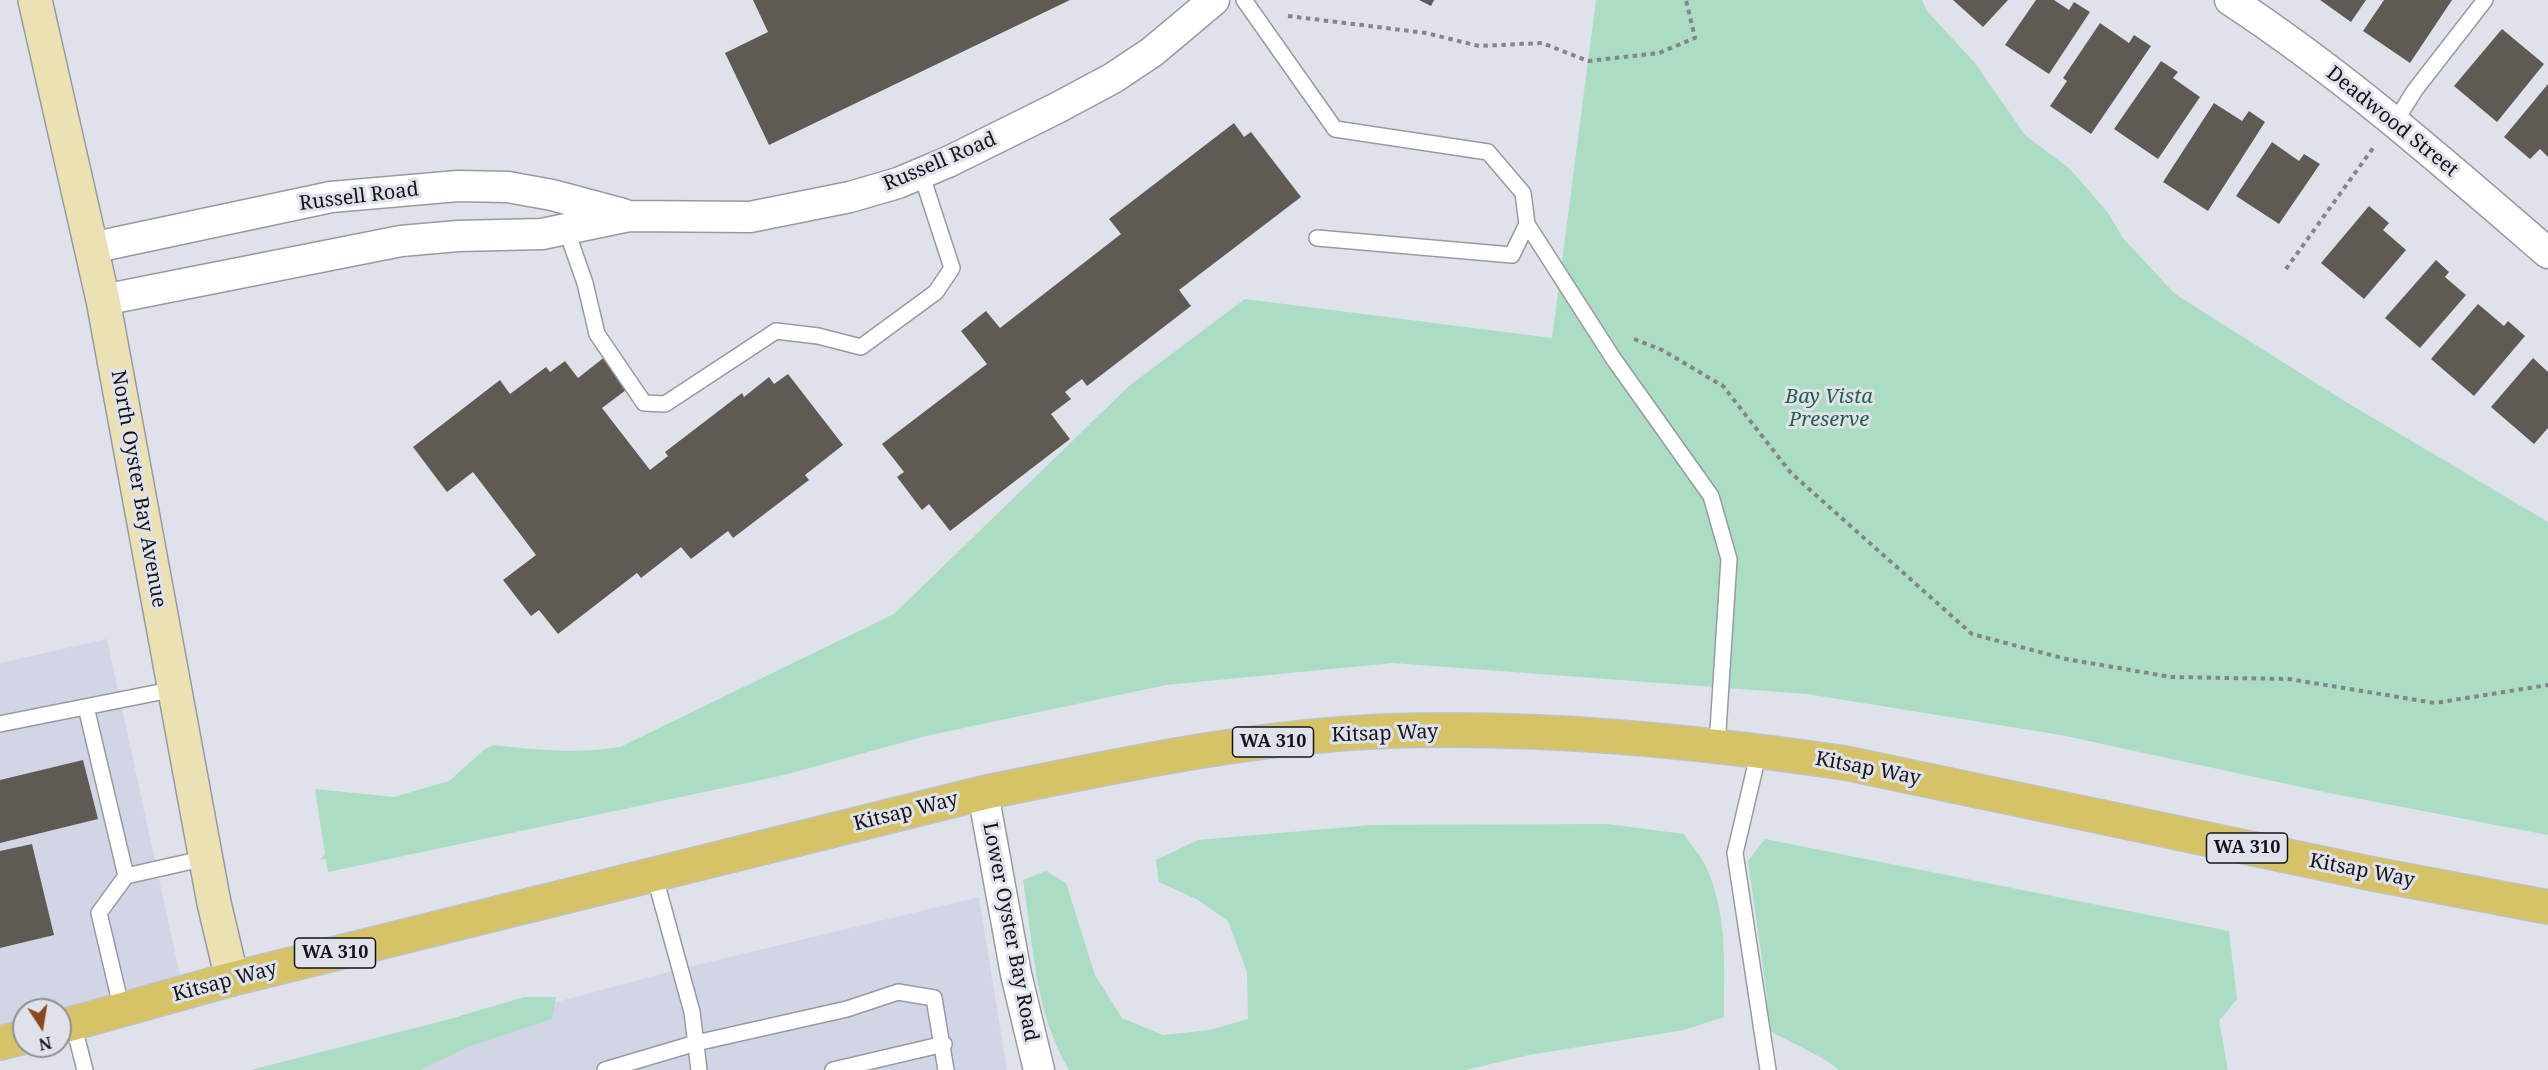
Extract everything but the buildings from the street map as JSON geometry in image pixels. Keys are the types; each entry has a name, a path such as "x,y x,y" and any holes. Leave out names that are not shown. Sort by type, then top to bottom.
{"main road":[{"name":"Kitsap Way","path":"72,1024 232,979 982,793 1100,769 1218,750 1302,738 1389,732 1527,731 1717,746 1845,763 2373,874 2548,907"}],"street":[{"name":"North Oyster Bay Avenue","path":"36,0 103,300 206,858 232,979"},
{"name":"Russell Road","path":"103,300 400,241 458,236 542,234 629,216 750,217 850,197 921,173 1047,113 1113,78 1152,52 1214,0"},
{"name":"Deadwood Street","path":"2230,0 2287,38 2395,122 2548,252"},
{"name":"Russell Road","path":"91,248 331,197 458,186 508,187 552,195 629,216"},
{"name":"Lower Oyster Bay Road","path":"982,793 1016,974 1039,1070"}],"lane":[{"path":"1244,0 1335,129 1488,152 1523,193 1527,224 1613,358 1711,496 1729,558 1717,746"},
{"path":"2395,122 2415,90 2485,0"},
{"path":"566,229 585,283 597,334 644,403 665,404 776,331 818,336 861,347 936,292 952,268 921,173"},
{"path":"1317,238 1512,255 1527,224"},
{"path":"0,724 175,689"},
{"path":"86,707 126,876"},
{"path":"1759,751 1735,853 1768,1070"},
{"path":"122,1010 99,913 126,876 206,858"},
{"path":"654,874 692,1012 699,1070"},
{"path":"605,1070 696,1043 847,1009 898,992 934,998 944,1044 946,1070"},
{"path":"72,1038 85,1070"},
{"path":"833,1070 944,1044"}],"path":[{"path":"1257,18 1289,16 1414,32 1479,46 1542,43 1588,61 1659,53 1695,38 1686,0"},
{"path":"2286,269 2373,148"},
{"path":"1613,358 1634,339 1662,350 1723,386 1791,473 1972,634 2066,659 2171,677 2289,679 2435,703 2548,685"}],"shaded area":[{"path":"107,639 182,985 72,1008 72,998 12,998 12,1030 0,1034 0,663"},
{"path":"979,897 1007,1070 358,1070 354,1056 680,969"}],"green space":[{"name":"Bay Vista Preserve","path":"1596,0 1922,0 1927,11 1975,63 2025,135 2070,169 2109,214 2122,237 2175,294 2346,402 2548,522 2548,835 2324,792 2061,735 1807,694 1393,663 1166,685 926,736 784,775 328,872 326,859 320,860 325,854 315,789 394,797 449,781 485,749 494,745 573,751 620,747 894,614 1129,386 1245,299 1552,338"},
{"path":"1607,824 1684,834 1702,860 1714,887 1722,924 1724,1017 1684,1030 1529,1055 1466,1070 1069,1070 1049,1026 1037,978 1023,880 1046,871 1066,883 1095,975 1122,1018 1163,1035 1210,1030 1248,1019 1247,972 1228,921 1198,900 1159,882 1156,860 1198,840 1372,825"},
{"path":"1765,839 2229,931 2237,999 2219,1021 2228,1070 1838,1070 1769,1030 1766,988 1748,861"},
{"path":"524,997 556,997 552,1019 468,1047 420,1070 251,1070 450,1019"}]}
